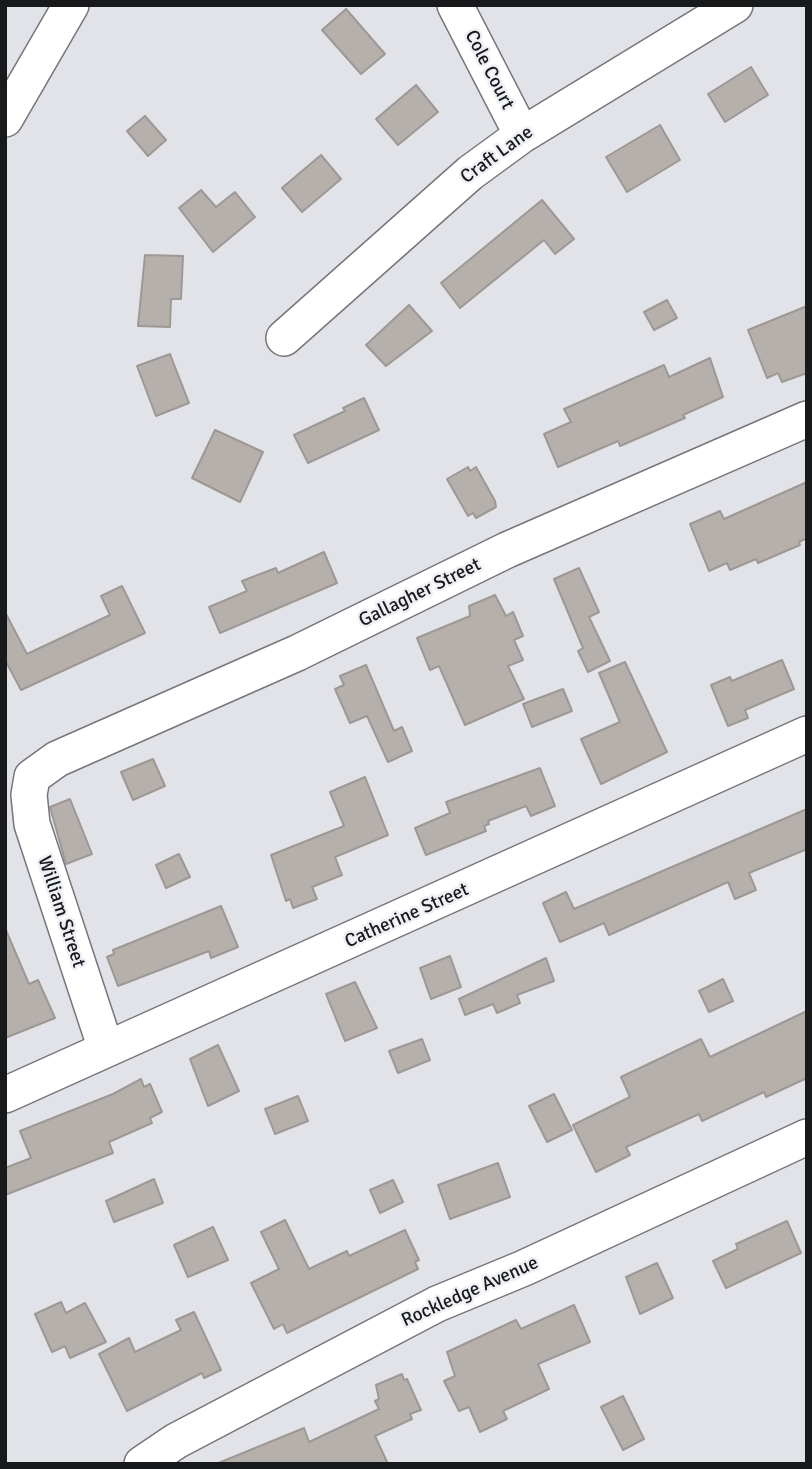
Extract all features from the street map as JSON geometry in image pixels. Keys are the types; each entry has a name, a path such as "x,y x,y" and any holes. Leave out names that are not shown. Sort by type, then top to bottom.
{"street":[{"path":"5,119 71,5"},
{"name":"Cole Court","path":"455,5 522,135"},
{"name":"Craft Lane","path":"284,338 470,173 522,135 734,5"},
{"name":"Gallagher Street","path":"36,774 57,759 298,653 507,550 807,419"},
{"name":"Catherine Street","path":"5,1095 807,734"},
{"name":"William Street","path":"36,774 32,776 29,795 32,824 106,1049"},
{"name":"Rockledge Avenue","path":"142,1464 176,1441 437,1304 524,1268 807,1136"}],"building":[{"path":"346,9 385,54 361,74 322,30"},
{"path":"751,67 768,95 725,122 708,94"},
{"path":"416,85 438,112 398,145 376,119"},
{"path":"145,116 166,140 148,156 127,131"},
{"path":"660,125 680,160 627,192 606,157"},
{"path":"321,155 341,179 302,212 282,188"},
{"path":"201,190 216,207 235,192 255,217 213,252 179,208"},
{"path":"542,200 574,239 555,254 544,240 460,308 441,283"},
{"path":"145,255 183,256 181,299 171,299 170,327 138,326"},
{"path":"667,300 677,318 654,330 644,312"},
{"path":"409,305 432,331 386,366 366,345"},
{"path":"807,306 807,373 782,382 778,373 767,378 748,330"},
{"path":"170,354 189,403 156,416 137,366"},
{"path":"710,358 723,397 683,415 685,418 620,446 618,441 558,467 544,434 571,422 564,409 664,365 669,377"},
{"path":"364,398 379,430 308,463 294,435 345,411 343,408"},
{"path":"215,430 263,452 240,502 192,478"},
{"path":"468,467 470,471 476,467 496,507 476,518 473,513 468,516 447,479"},
{"path":"807,482 807,538 799,542 800,545 758,563 756,559 730,570 727,563 709,571 690,524 720,511 724,519"},
{"path":"324,552 337,583 220,633 209,607 247,591 242,581 276,568 278,573"},
{"path":"579,568 599,612 589,617 610,661 588,672 578,651 583,648 554,579"},
{"path":"122,586 145,633 21,690 5,660 5,612 27,654 110,615 101,596"},
{"path":"495,595 506,616 513,612 523,636 514,640 523,660 508,666 524,699 465,725 439,666 430,670 417,638 470,616 469,606"},
{"path":"782,660 794,689 745,710 748,718 728,726 711,685 730,677 732,681"},
{"path":"625,662 667,752 601,784 581,739 620,722 599,673"},
{"path":"366,665 394,731 402,727 412,751 388,762 367,716 350,723 335,689 344,685 340,676"},
{"path":"563,689 572,711 532,727 523,704"},
{"path":"153,759 165,786 133,800 121,772"},
{"path":"540,768 555,806 531,816 526,806 488,821 489,824 484,826 486,831 426,855 415,828 450,813 446,802"},
{"path":"365,777 388,835 335,857 342,875 312,887 317,899 293,908 290,899 286,901 271,855 344,826 330,792"},
{"path":"70,799 92,854 66,864 50,807"},
{"path":"807,809 807,849 749,873 756,890 735,899 728,882 609,935 604,923 560,942 543,903 566,892 574,909"},
{"path":"179,854 190,877 166,888 156,865"},
{"path":"221,906 238,947 211,958 209,951 118,986 107,957 114,954 113,950"},
{"path":"5,928 29,984 38,980 55,1018 5,1038"},
{"path":"450,956 461,987 431,999 420,968"},
{"path":"546,958 554,981 517,995 520,1003 497,1013 493,1004 465,1015 459,999"},
{"path":"723,979 733,1001 709,1012 699,991"},
{"path":"355,982 377,1028 345,1041 326,994"},
{"path":"807,1011 807,1078 766,1097 764,1092 702,1121 699,1114 626,1147 630,1155 596,1172 573,1125 630,1097 621,1077 701,1039 710,1057"},
{"path":"422,1039 430,1060 398,1073 389,1051"},
{"path":"218,1045 239,1091 208,1106 190,1059"},
{"path":"141,1079 144,1087 150,1084 162,1112 150,1118 152,1123 109,1142 113,1153 5,1195 5,1168 31,1158 20,1131 113,1094"},
{"path":"554,1094 572,1130 547,1142 529,1106"},
{"path":"298,1096 308,1121 275,1134 265,1109"},
{"path":"498,1163 510,1197 450,1219 438,1185"},
{"path":"154,1179 163,1203 114,1222 106,1201"},
{"path":"393,1180 403,1202 380,1213 370,1190"},
{"path":"285,1220 309,1269 347,1251 349,1256 405,1230 419,1260 415,1262 418,1269 287,1333 283,1324 274,1329 251,1283 279,1269 261,1232"},
{"path":"787,1221 801,1253 726,1288 713,1261 738,1249 736,1244"},
{"path":"213,1227 228,1260 188,1277 174,1245"},
{"path":"657,1263 673,1298 640,1314 626,1277"},
{"path":"61,1302 66,1313 85,1303 106,1342 70,1358 65,1346 52,1352 35,1314"},
{"path":"574,1305 590,1342 538,1364 549,1389 503,1411 507,1419 480,1432 469,1407 459,1411 444,1381 455,1376 447,1352 516,1320 521,1329"},
{"path":"194,1312 221,1370 204,1378 202,1373 127,1411 99,1354 129,1338 135,1352 181,1330 176,1320"},
{"path":"402,1374 421,1410 410,1414 412,1419 375,1436 388,1464 216,1464 304,1428 309,1442 379,1409 375,1401 379,1399 376,1385"},
{"path":"623,1396 644,1439 623,1450 601,1407"}]}
